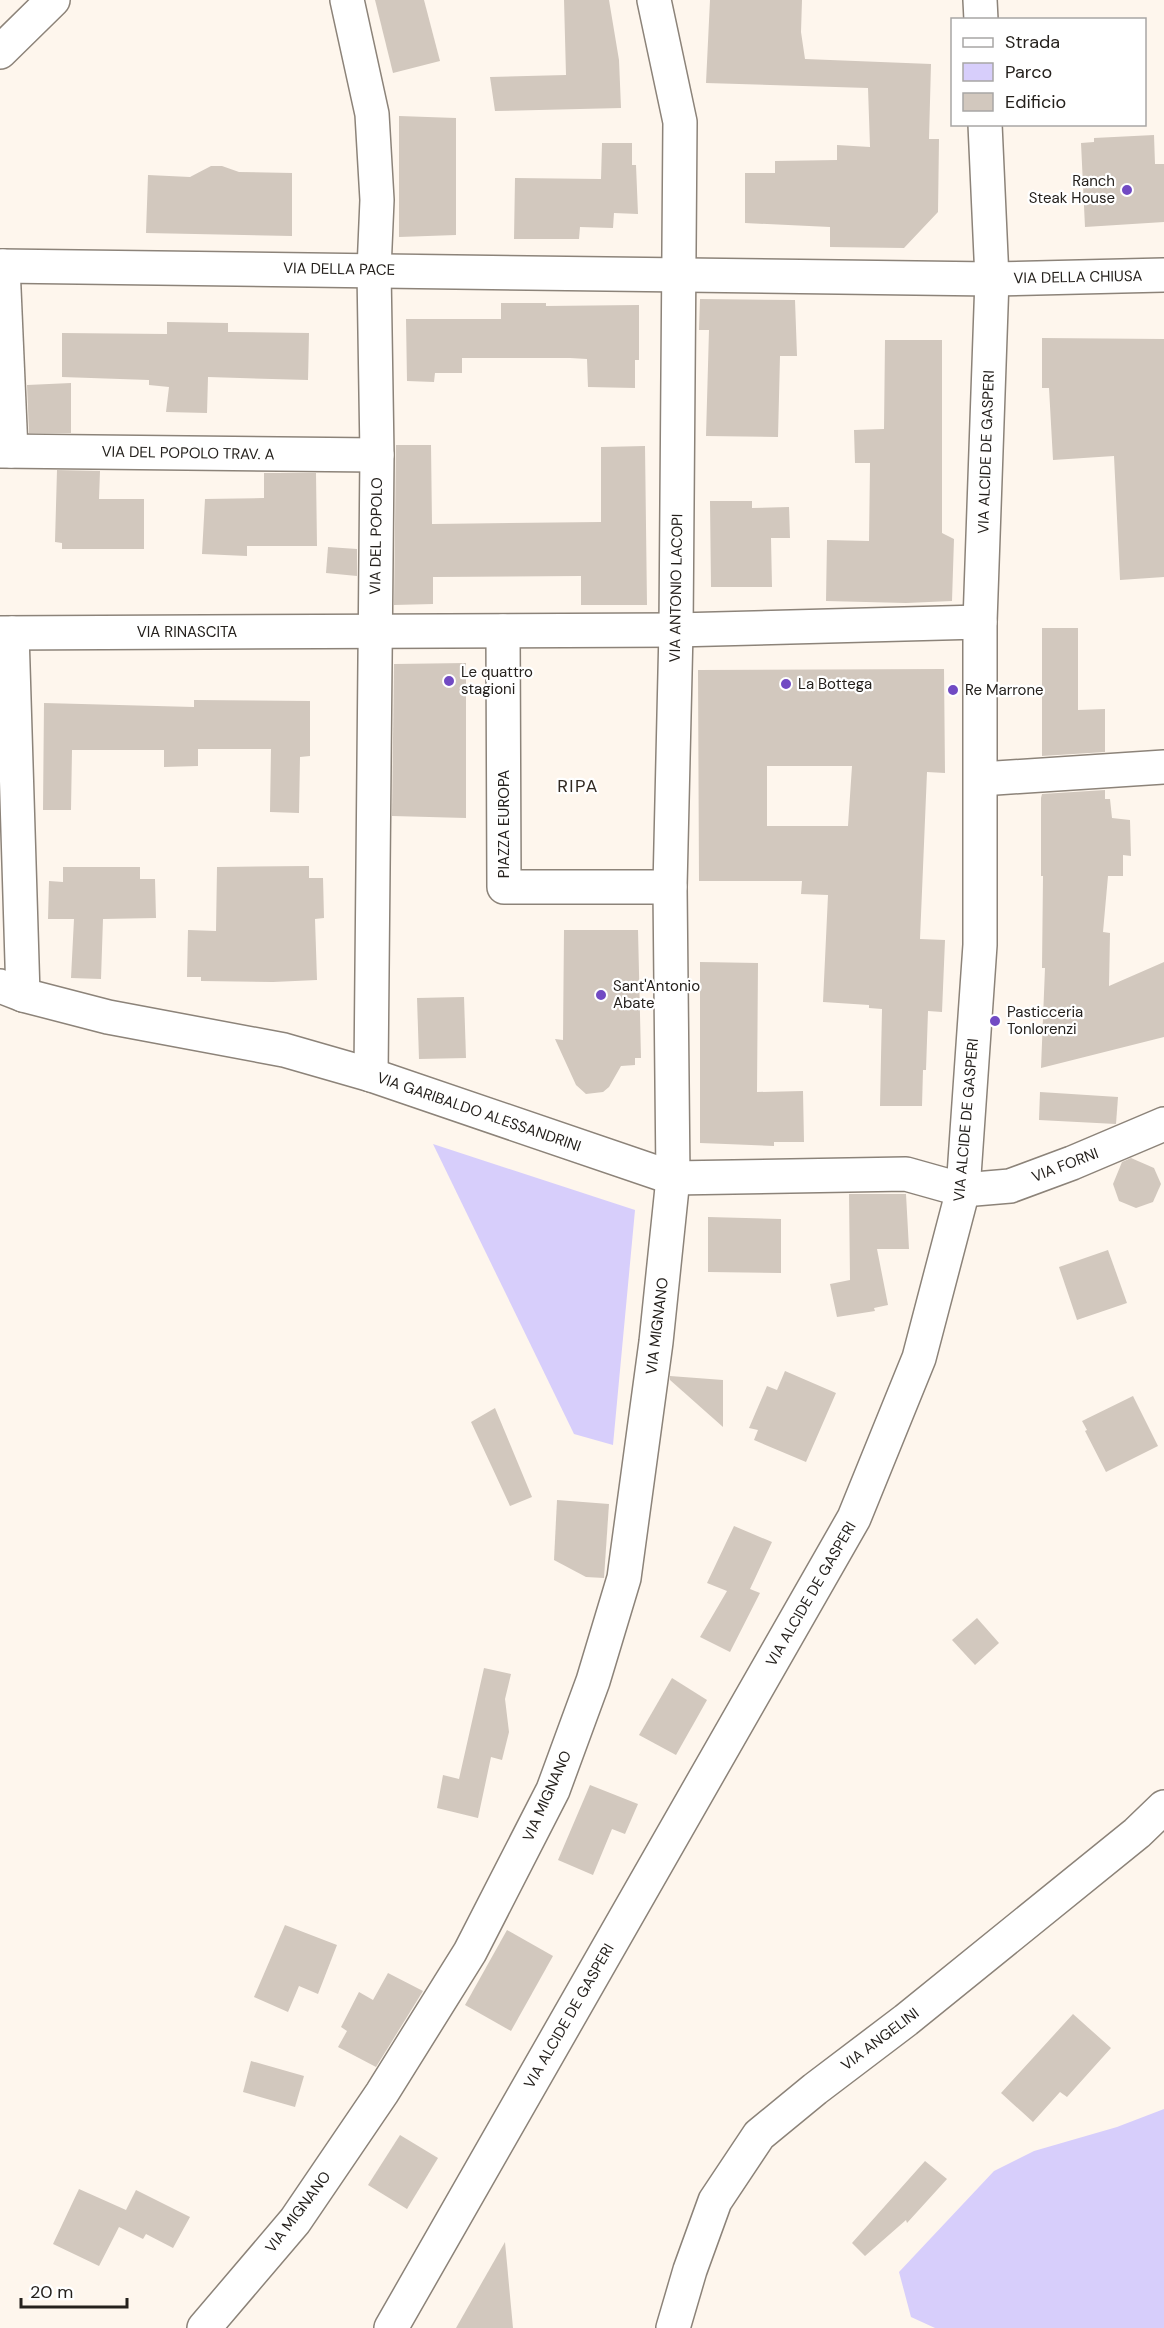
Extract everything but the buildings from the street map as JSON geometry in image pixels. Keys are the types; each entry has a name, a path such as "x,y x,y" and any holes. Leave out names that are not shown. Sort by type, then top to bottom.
{"street":[{"path":"0,52 53,0"},
{"name":"VIA DEL POPOLO","path":"347,0 372,114 377,200 374,270 377,455 371,1075"},
{"name":"VIA ANTONIO LACOPI","path":"654,0 680,122 676,630 670,887 673,1178"},
{"path":"980,0 981,18"},
{"name":"VIA ALCIDE DE GASPERI","path":"391,2328 854,1518 919,1359 963,1190 980,945 980,622 992,279 985,126"},
{"path":"1,266 6,451"},
{"name":"VIA DELLA PACE","path":"1,266 992,279"},
{"name":"VIA DELLA CHIUSA","path":"992,279 1164,276"},
{"name":"VIA DEL POPOLO TRAV. A","path":"6,451 377,455"},
{"name":"VIA RINASCITA","path":"6,633 676,630 980,622"},
{"name":"PIAZZA EUROPA","path":"503,631 504,887 670,887"},
{"path":"6,633 12,990"},
{"path":"981,779 1164,766"},
{"name":"VIA GARIBALDO ALESSANDRINI","path":"12,990 108,1017 284,1050 371,1075 673,1178 906,1174 963,1190"},
{"name":"VIA FORNI","path":"963,1190 1010,1186 1072,1163 1164,1124"},
{"name":"VIA MIGNANO","path":"204,2328 295,2221 382,2093 470,1952 553,1790 593,1681 624,1578 656,1342 673,1178"},
{"name":"VIA ANGELINI","path":"673,2328 715,2201 759,2135 906,2020 1137,1833 1164,1807"}],"green space":[{"path":"433,1144 635,1210 613,1445 574,1434"},
{"path":"1164,2109 1164,2328 935,2328 911,2317 899,2272 994,2171 1034,2151 1117,2127"}],"place":[{"name":"Ranch Steak House","path":"1127,190"},
{"name":"Le quattro stagioni","path":"449,681"},
{"name":"La Bottega","path":"786,684"},
{"name":"Re Marrone","path":"953,690"},
{"name":"Sant'Antonio Abate","path":"601,995"},
{"name":"Pasticceria Tonlorenzi","path":"995,1021"}],"district":[{"name":"RIPA","path":"578,786"}]}
